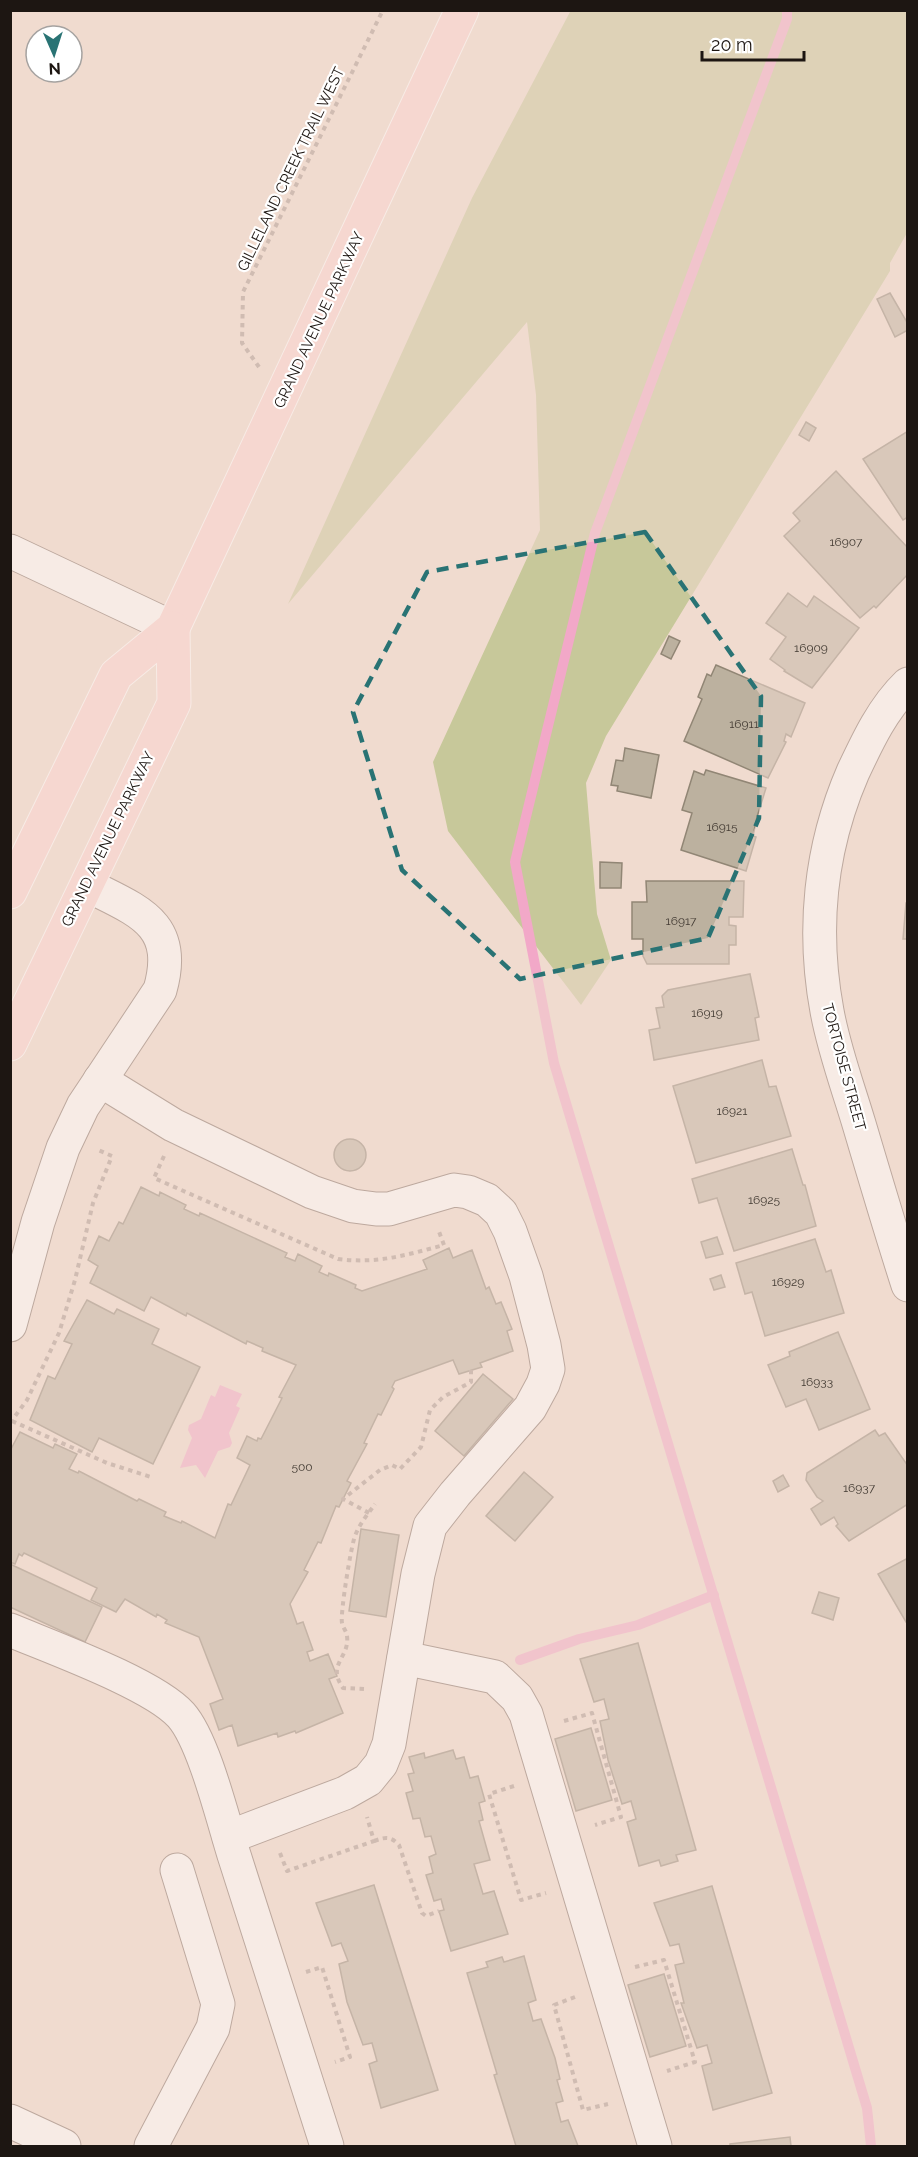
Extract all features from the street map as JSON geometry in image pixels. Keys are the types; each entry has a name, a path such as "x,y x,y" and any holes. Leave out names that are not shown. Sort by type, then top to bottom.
{"main road":[{"name":"GRAND AVENUE PARKWAY","path":"10,892 116,675 172,628 462,10"},
{"name":"GRAND AVENUE PARKWAY","path":"10,1044 174,703 172,628"}],"street":[{"path":"10,551 172,628"},
{"name":"TORTOISE STREET","path":"908,684 896,695 870,736 842,798 828,845 820,907 820,957 831,1027 908,1285"},
{"path":"10,1325 38,1222 63,1148 100,1080 160,990 166,956 158,930 148,919 137,910 87,885"},
{"path":"100,1080 173,1125 312,1192 348,1204 389,1209 454,1190 487,1200 501,1213 526,1276 544,1345 548,1369 530,1408 430,1526 422,1552 389,1744 381,1764 368,1780 345,1793 229,1837"},
{"path":"10,1630 143,1688 167,1703 181,1716 194,1735 229,1837 327,2146"},
{"path":"404,1658 495,1677 517,1698 552,1798 655,2146"},
{"path":"151,2146 213,2028 218,2004 177,1870"},
{"path":"10,2121 64,2146"}],"path":[{"name":"GILLELAND CREEK TRAIL WEST","path":"242,343 243,292 383,10"},
{"path":"95,1149 112,1156 93,1203 75,1280 47,1362 27,1400 11,1422 107,1463 151,1477"},
{"path":"166,1152 154,1178 338,1258 358,1262 387,1260 444,1245 438,1227"},
{"path":"369,1513 343,1499 380,1470 392,1465 400,1469 407,1462 421,1447 430,1410 443,1397 471,1382 471,1370"},
{"path":"367,1690 343,1688 337,1679 338,1662 345,1651 347,1635 341,1622 354,1538 375,1504"},
{"path":"556,1723 591,1713 621,1817 591,1826"},
{"path":"519,1784 489,1794 521,1900 550,1892"},
{"path":"366,1814 374,1841"},
{"path":"276,1844 287,1871 385,1837 394,1839 399,1845 422,1913 426,1916 439,1911"},
{"path":"624,1970 664,1960 695,2062 664,2072"},
{"path":"300,1974 322,1967 350,2057 330,2064"},
{"path":"582,1994 554,2005 584,2110 614,2103"}],"highlighted area":[{"path":"645,532 761,696 759,818 708,938 520,979 402,870 353,712 427,572"}],"green space":[{"path":"571,10 908,11 907,233 890,263 890,271 606,736 586,783 597,914 611,960 581,1005 448,831 433,762 540,530 536,395 527,322 288,604 472,198"}],"shaded area":[{"path":"220,1385 242,1394 236,1406 240,1408 229,1433 232,1443 230,1447 218,1451 205,1478 196,1465 180,1468 192,1438 188,1430 189,1425 201,1419 211,1395 215,1397"}],"building":[{"path":"890,293 908,324 908,330 895,337 877,299"},
{"path":"806,422 816,428 809,441 799,435"},
{"path":"908,431 908,517 903,520 863,459"},
{"path":"836,471 908,548 908,574 876,608 874,606 860,618 784,536 800,521 793,513"},
{"path":"788,593 807,607 814,596 859,628 812,688 784,671 770,659 786,637 766,623"},
{"path":"669,636 680,641 671,659 661,654"},
{"path":"716,665 805,703 791,737 786,734 784,741 786,742 768,778 684,741 702,699 698,697 707,674 711,676"},
{"path":"625,748 659,755 651,798 617,791 618,786 611,785 616,760 623,761"},
{"path":"706,770 766,788 757,817 753,836 756,837 746,871 681,850 692,813 682,810 694,771 704,775"},
{"path":"600,862 622,863 621,888 600,888"},
{"path":"646,881 744,881 743,917 729,917 729,925 736,926 736,945 729,945 729,964 647,964 643,956 643,939 632,939 632,902 647,902"},
{"path":"906,903 908,903 908,939 903,939"},
{"path":"750,974 759,1017 755,1018 759,1040 654,1060 649,1030 660,1028 656,1008 664,1007 662,996 668,990"},
{"path":"762,1060 769,1087 776,1086 791,1136 696,1163 673,1086"},
{"path":"350,1139 362,1143 366,1155 362,1167 350,1171 338,1167 334,1155 338,1143"},
{"path":"792,1149 816,1226 734,1251 717,1198 699,1203 692,1179"},
{"path":"141,1187 159,1196 160,1192 186,1205 184,1209 199,1216 200,1213 287,1253 285,1257 295,1261 298,1254 322,1266 319,1272 328,1276 329,1273 356,1285 355,1288 362,1291 427,1269 423,1260 449,1248 453,1258 472,1250 486,1289 489,1287 496,1304 501,1302 512,1329 507,1331 513,1351 480,1363 482,1367 459,1374 453,1360 395,1381 392,1387 394,1389 381,1415 378,1414 364,1443 367,1444 347,1481 351,1483 339,1507 336,1506 321,1543 318,1542 304,1570 308,1572 290,1604 297,1624 303,1622 313,1650 307,1652 310,1661 328,1654 337,1676 329,1679 343,1713 296,1733 295,1731 278,1737 277,1733 238,1746 232,1725 219,1730 210,1704 223,1699 199,1637 165,1623 167,1620 157,1614 156,1617 125,1599 116,1612 91,1600 97,1588 24,1553 22,1556 19,1554 15,1564 10,1562 10,1451 20,1432 53,1448 55,1444 77,1454 69,1469 78,1473 79,1471 137,1501 139,1499 166,1512 164,1516 181,1523 182,1521 215,1538 228,1504 231,1505 250,1465 237,1458 247,1436 257,1441 258,1438 261,1439 296,1365 262,1351 263,1348 247,1341 246,1344 187,1313 186,1316 151,1297 144,1311 90,1283 98,1266 88,1260 99,1236 109,1241 119,1222 123,1224"},
{"path":"717,1237 723,1254 706,1258 701,1242"},
{"path":"815,1239 826,1272 831,1270 844,1313 765,1336 752,1292 745,1294 736,1263"},
{"path":"721,1275 725,1287 714,1290 710,1279"},
{"path":"87,1300 114,1314 117,1309 159,1329 152,1344 200,1367 153,1464 99,1438 92,1452 30,1420 48,1376 55,1379 72,1344 64,1341"},
{"path":"838,1332 870,1409 819,1430 806,1399 786,1407 768,1365 790,1356 789,1352"},
{"path":"483,1374 513,1399 464,1456 435,1431"},
{"path":"875,1430 879,1436 885,1433 908,1466 908,1504 849,1541 836,1526 838,1524 834,1517 821,1525 811,1509 823,1501 817,1497 806,1480 807,1473"},
{"path":"524,1472 553,1497 515,1541 486,1516"},
{"path":"783,1475 789,1486 778,1492 773,1481"},
{"path":"361,1529 399,1535 386,1617 349,1611"},
{"path":"908,1558 908,1621 906,1622 878,1574"},
{"path":"10,1564 102,1607 85,1642 10,1607"},
{"path":"819,1592 839,1598 833,1620 812,1613"},
{"path":"638,1643 696,1850 676,1855 678,1861 661,1866 659,1860 639,1866 627,1822 636,1819 631,1801 622,1804 608,1760 600,1721 609,1719 604,1699 594,1702 580,1659"},
{"path":"591,1728 612,1800 576,1811 555,1739"},
{"path":"453,1750 456,1759 464,1757 470,1778 478,1776 485,1801 479,1803 483,1820 479,1821 490,1860 474,1864 483,1894 494,1891 508,1934 451,1951 439,1911 444,1910 441,1899 434,1901 426,1875 433,1873 429,1857 436,1854 431,1836 425,1837 420,1818 413,1819 406,1793 413,1791 408,1774 414,1773 409,1757 424,1753 425,1758"},
{"path":"374,1885 438,2090 381,2108 369,2064 377,2061 372,2043 363,2045 347,2002 339,1964 348,1961 341,1943 332,1946 316,1903"},
{"path":"712,1886 772,2093 713,2110 702,2066 712,2063 707,2045 697,2048 681,2003 684,2003 675,1965 684,1963 679,1944 670,1946 654,1903"},
{"path":"524,1956 536,2000 528,2003 533,2021 541,2019 560,2079 557,2080 563,2101 556,2103 561,2122 568,2120 578,2146 516,2146 494,2075 497,2074 467,1973 488,1967 486,1962 502,1957 504,1962"},
{"path":"664,1974 686,2046 650,2057 628,1985"},
{"path":"790,2137 791,2146 730,2146 730,2144"}],"waterway":[{"path":"787,10 787,19 595,533 515,862 554,1063 867,2108 871,2146"},
{"path":"520,1660 579,1639 638,1625 714,1595"}]}
